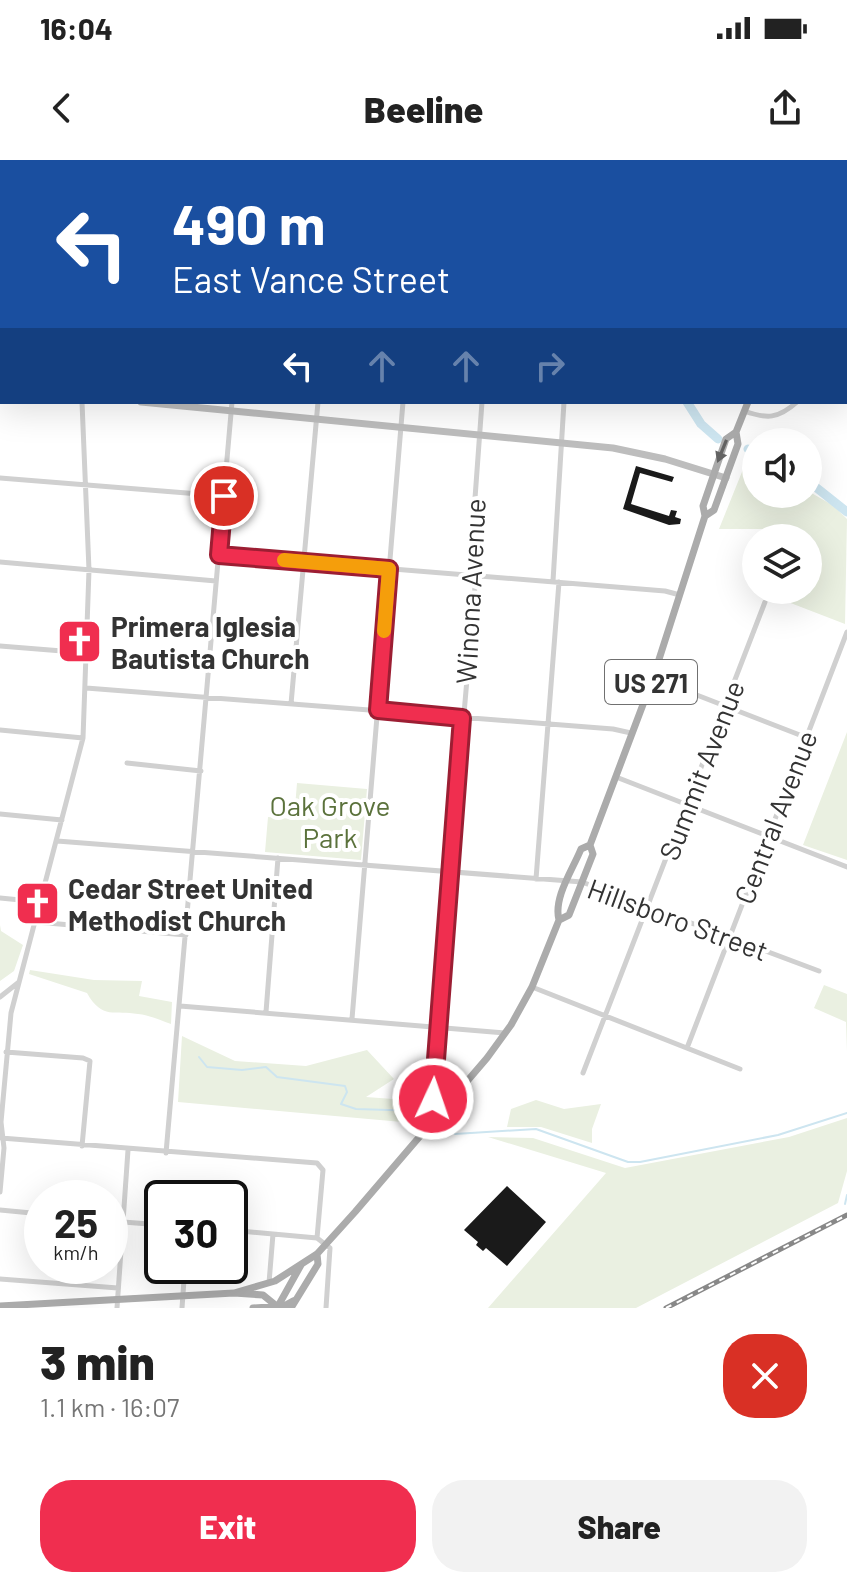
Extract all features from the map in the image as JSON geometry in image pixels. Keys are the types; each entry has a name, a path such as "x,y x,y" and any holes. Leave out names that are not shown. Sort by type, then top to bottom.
{"main road":[{"path":"186,404 232,406 643,453 726,478"},
{"name":"US 271","path":"705,516 714,510 738,444 736,432 747,404"},
{"name":"US 271","path":"559,920 569,915 593,854 590,845 681,595 705,516 703,506 726,439 736,432"},
{"name":"US 271","path":"278,1307 305,1261 326,1245 505,1033 532,987 559,920 556,910 581,849 590,845"},
{"name":"US 271","path":"291,1308 318,1264 317,1254"},
{"path":"234,1293 269,1284 305,1261"},
{"path":"0,1306 117,1304 234,1293 263,1295 278,1307"},
{"path":"253,1308 278,1307 295,1299"}],"street":[{"path":"0,1192 6,1052 11,1013 83,738 89,570 82,404"},
{"path":"291,704 318,404"},
{"path":"352,1019 403,404"},
{"name":"Winona Avenue","path":"436,1115 432,1093 476,575 474,512 482,404"},
{"path":"536,879 548,724 564,404"},
{"path":"744,411 762,417 776,417 794,404"},
{"path":"166,1153 232,406"},
{"path":"0,478 224,496"},
{"path":"219,555 665,591 681,595"},
{"path":"0,562 216,581"},
{"name":"Summit Avenue","path":"583,1073 764,604"},
{"name":"Central Avenue","path":"687,1048 847,632"},
{"path":"0,646 87,653"},
{"path":"653,678 805,737"},
{"path":"86,688 613,729 631,733"},
{"path":"0,730 83,738"},
{"path":"127,763 201,771"},
{"path":"615,776 847,867"},
{"path":"0,814 62,820"},
{"name":"Hillsboro Street","path":"57,841 582,882 819,971"},
{"path":"266,1012 278,858"},
{"path":"0,898 41,902"},
{"path":"36,922 187,935"},
{"path":"0,997 19,981"},
{"path":"532,987 740,1069"},
{"path":"180,1006 505,1033"},
{"path":"6,1052 90,1061 82,1146"},
{"path":"1,1138 321,1165 317,1238"},
{"path":"126,1180 128,1150"},
{"path":"0,1210 24,1212"},
{"path":"248,1232 317,1238 330,1248 326,1308"},
{"path":"269,1284 273,1234"},
{"path":"0,1279 118,1288"},
{"path":"117,1304 118,1284"},
{"path":"182,1308 184,1284"}],"green space":[{"path":"742,472 742,508 822,508 822,499 834,506 847,519 845,624 793,604 822,604 822,524 742,524 742,529 719,529"},
{"path":"847,732 847,860 803,845"},
{"name":"Oak Grove Park","path":"297,783 367,789 361,860 265,852 268,817 294,819"},
{"path":"0,925 1,931 23,945 14,971 0,981"},
{"path":"30,970 94,980 142,981 139,996 172,1002 171,1024 142,1015 104,1010 87,993 29,974"},
{"path":"824,985 847,994 847,1052 846,1022 814,1008"},
{"path":"182,1036 235,1061 306,1066 367,1050 394,1079 366,1097 421,1101 402,1122 178,1102"},
{"path":"536,1100 564,1109 601,1104 592,1129 592,1143 541,1127 507,1127 511,1109"},
{"path":"847,1118 847,1171 838,1203 636,1308 488,1308 606,1173 488,1137 533,1138 625,1168 789,1137"}],"building":[{"path":"636,466 674,477 672,482 640,473 631,504 669,516 671,510 677,511 675,517 681,519 680,524 669,525 623,509"},
{"path":"507,1186 546,1222 507,1266 486,1248 483,1251 464,1230"}],"waterway":[{"path":"688,404 701,424 718,439"},
{"path":"822,492 847,512"},
{"path":"199,1057 207,1067 242,1070 266,1067 277,1077 345,1086 347,1092 341,1104 356,1109 422,1111"},
{"path":"448,1129 455,1134 536,1129 628,1162 640,1162 778,1135 847,1113"},
{"path":"845,1204 847,1195"}],"railway":[{"path":"666,1308 847,1215"}],"slow traffic":[{"path":"284,560 389,569 384,631"}],"place":[{"name":"Primera Iglesia Bautista Church","path":"80,642"},
{"name":"Cedar Street United Methodist Church","path":"37,904"}],"route":[{"path":"224,496 219,555 389,569 378,710 462,718 433,1099"}]}
